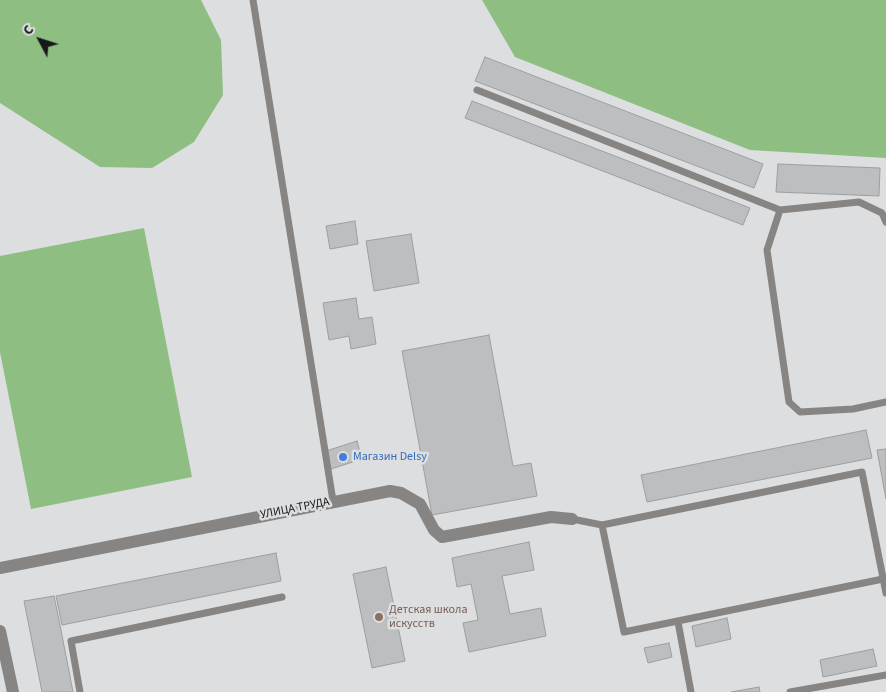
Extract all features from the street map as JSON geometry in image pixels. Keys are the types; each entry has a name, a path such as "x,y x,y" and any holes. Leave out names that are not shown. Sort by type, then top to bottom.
{"street":[{"name":"УЛИЦА ТРУДА","path":"0,568 376,493 401,493 420,504 434,530 442,537 551,518 572,519"},
{"path":"0,631 13,692"}],"lane":[{"path":"253,0 334,501"},
{"path":"476,90 780,210 859,202 882,213 886,222"},
{"path":"780,210 767,250 789,402 800,412 853,409 886,402"},
{"path":"572,519 602,525 862,472 886,593"},
{"path":"602,525 624,632 883,579"},
{"path":"80,692 71,641 282,597"},
{"path":"678,622 691,692"},
{"path":"790,692 886,675"}],"green space":[{"path":"0,0 201,0 221,40 223,95 194,142 152,168 100,167 0,103"},
{"path":"482,0 886,0 886,158 750,150 515,57"},
{"path":"144,228 192,477 31,509 0,352 0,256"}],"building":[{"path":"485,57 763,164 754,188 475,81"},
{"path":"472,101 750,208 743,225 465,118"},
{"path":"778,164 880,168 879,196 776,192"},
{"path":"355,221 358,244 330,249 326,226"},
{"path":"411,234 419,283 374,291 366,241"},
{"path":"356,298 359,319 372,317 376,344 351,349 349,336 329,340 323,303"},
{"path":"489,335 513,466 531,463 537,496 432,515 402,351"},
{"path":"866,430 872,458 647,502 641,475"},
{"path":"357,441 362,459 331,469 326,451"},
{"path":"886,449 886,499 877,450"},
{"path":"529,542 534,570 502,576 510,614 541,608 546,636 469,652 463,623 478,620 471,584 457,587 452,558"},
{"path":"276,553 281,581 62,625 56,596"},
{"name":"Детская школа искусств","path":"386,567 405,661 372,668 353,574"},
{"path":"54,596 73,692 42,692 24,601"},
{"path":"727,618 731,639 696,647 692,626"},
{"path":"669,643 672,657 648,663 644,648"},
{"path":"873,649 877,666 823,677 820,660"},
{"path":"759,687 760,692 731,692"}],"place":[{"name":"Магазин Delsy","path":"343,457"},
{"name":"Детская школа искусств","path":"379,617"}]}
